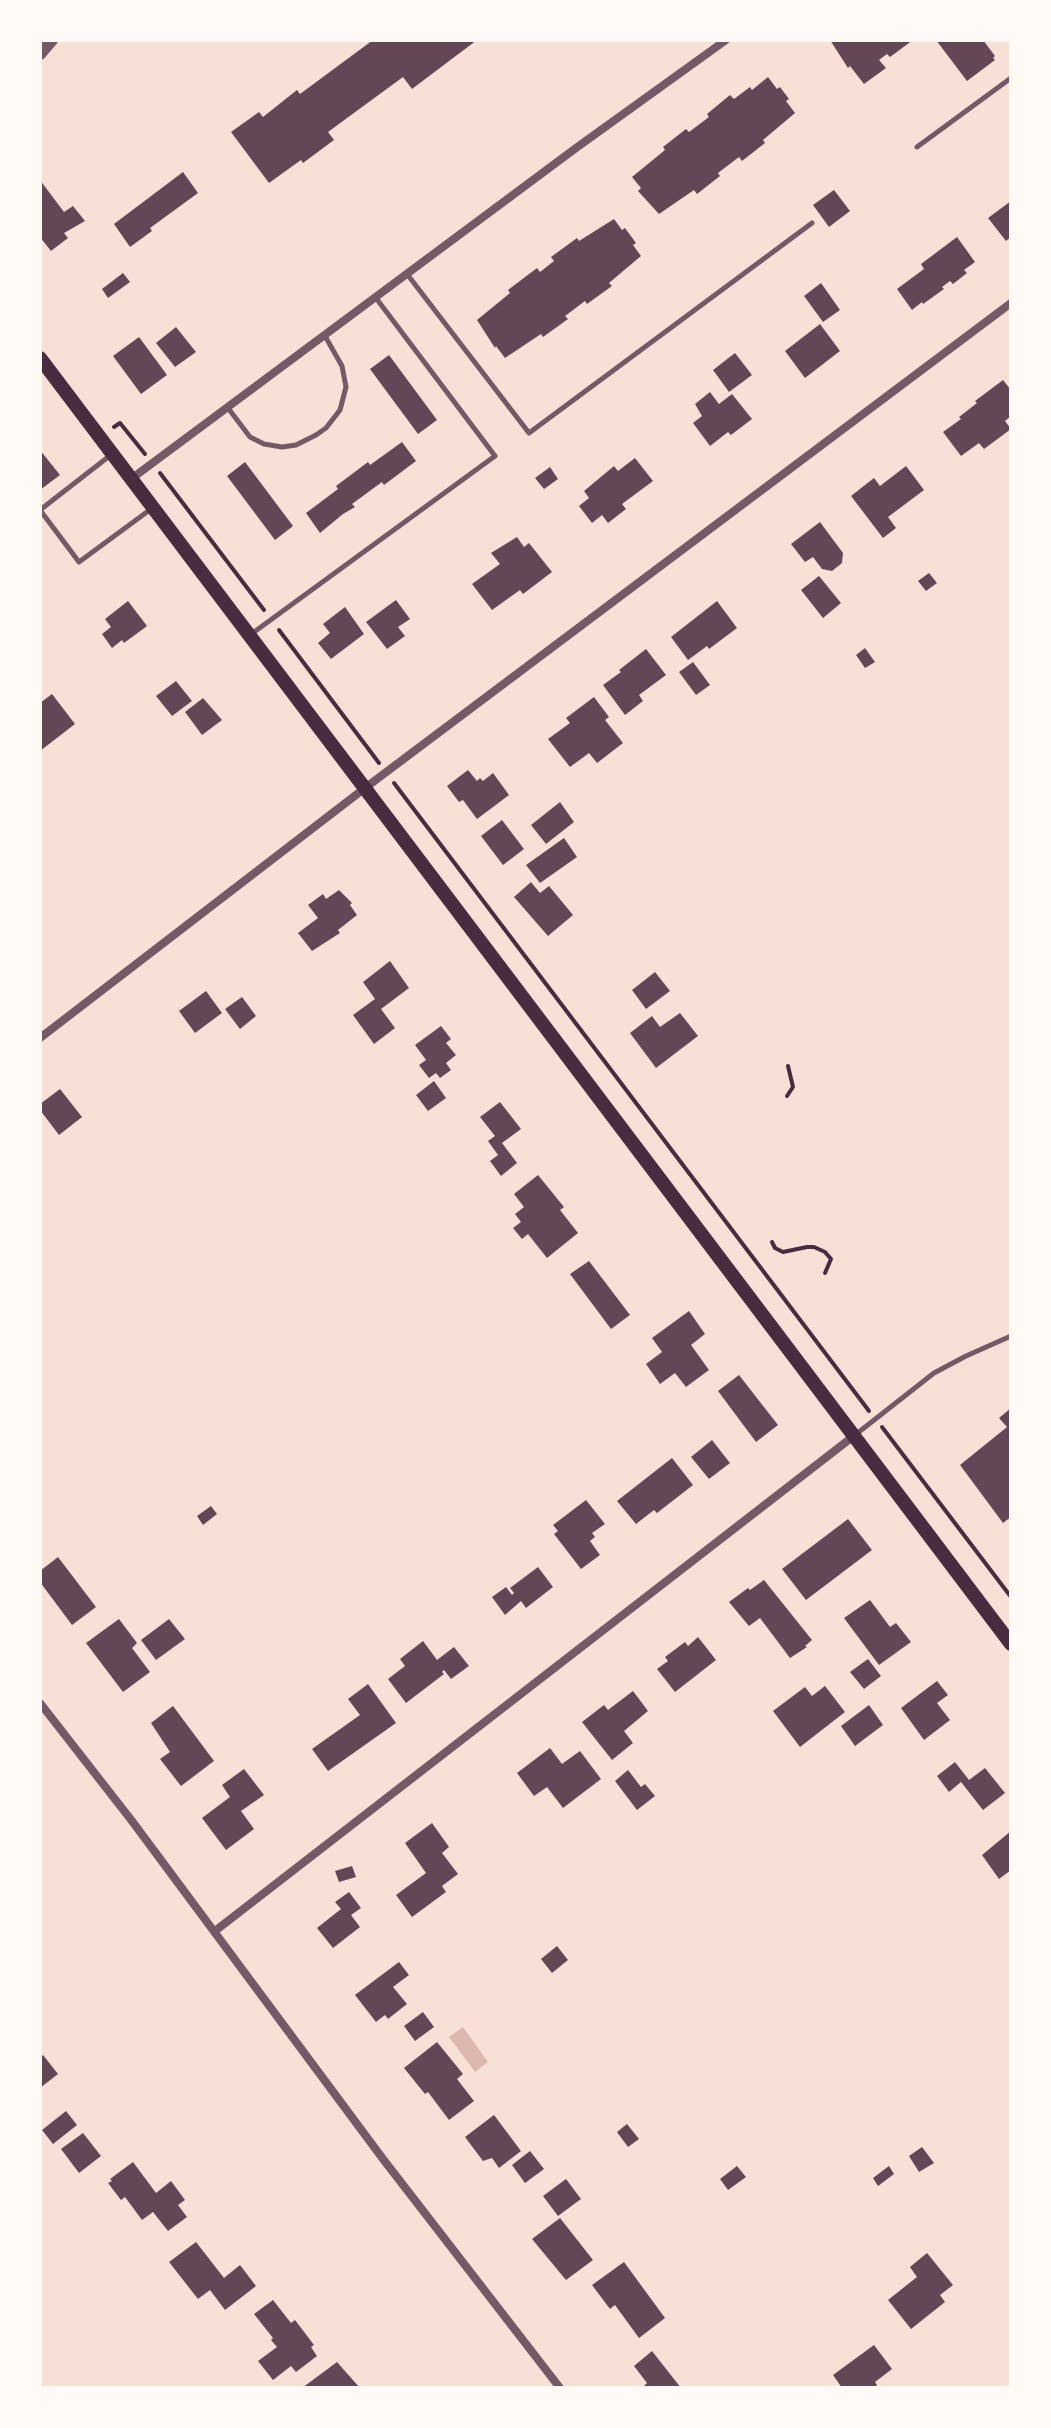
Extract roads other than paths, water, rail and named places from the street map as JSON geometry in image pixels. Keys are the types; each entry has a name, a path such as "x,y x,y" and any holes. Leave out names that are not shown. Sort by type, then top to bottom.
{"main road":[{"path":"40,358 1010,1640"}],"street":[{"path":"40,43 50,40"},
{"path":"40,54 50,40"},
{"path":"131,479 726,40"},
{"path":"40,1038 385,772 1011,303"},
{"path":"215,1931 855,1435"},
{"path":"40,1703 215,1931 383,2159 560,2388"}],"lane":[{"path":"917,147 1011,78"},
{"path":"407,274 529,433 812,223"},
{"path":"249,635 495,456 376,298"},
{"path":"228,408 250,437 264,444 282,447 296,445 326,428 340,410 346,387 342,366 325,336"},
{"path":"113,454 40,510 79,562 152,508"},
{"path":"855,1435 934,1373 1011,1336"}]}
